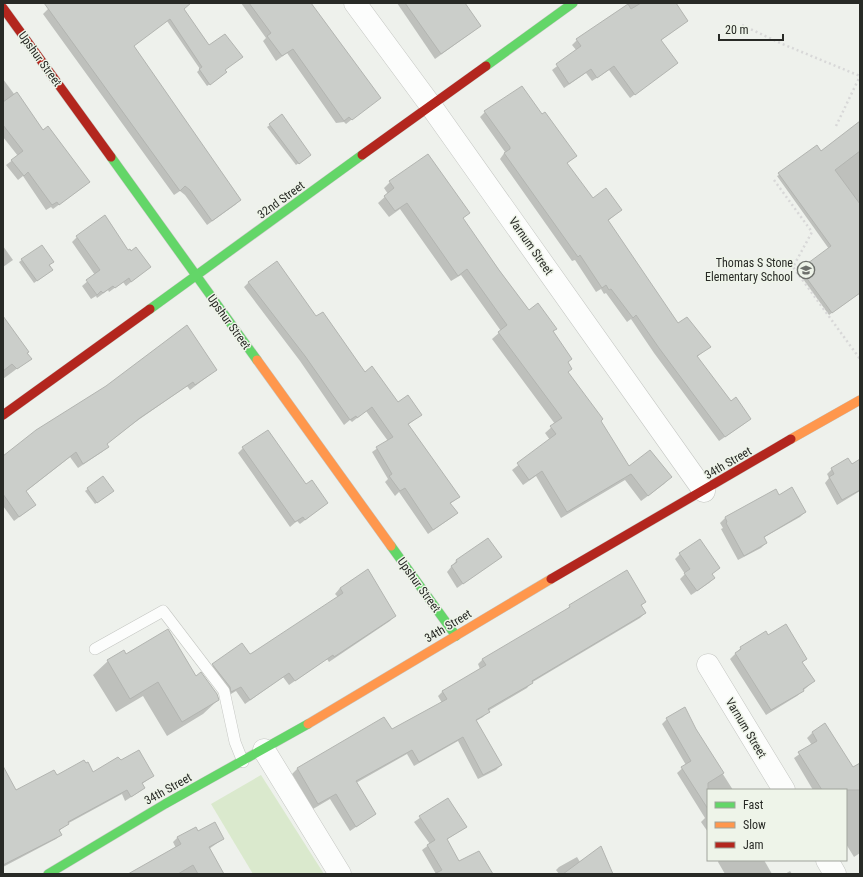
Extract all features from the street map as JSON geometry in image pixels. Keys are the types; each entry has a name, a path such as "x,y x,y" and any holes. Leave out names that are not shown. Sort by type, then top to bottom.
{"street":[{"name":"Varnum Street","path":"355,3 431,106 704,491"},
{"name":"32nd Street","path":"3,415 573,3"},
{"name":"Upshur Street","path":"3,8 456,636"},
{"name":"34th Street","path":"48,874 165,804 264,750 860,400"},
{"name":"Varnum Street","path":"708,665 783,789"},
{"path":"264,750 340,874"},
{"path":"828,861 835,874"}],"lane":[{"path":"95,649 162,611 224,691 235,742 243,762"}],"path":[{"path":"742,25 780,43 860,76 836,126"},
{"path":"774,180 812,232 793,267 860,359"}],"green space":[{"path":"261,775 324,874 253,874 211,804"}],"building":[{"path":"44,3 191,3 184,9 209,45 225,34 243,57 225,70 227,72 210,85 199,69 202,67 170,19 134,46 241,200 212,221 190,190 185,186 180,191"},
{"path":"249,3 311,3 381,98 352,120 349,117 344,121 293,49 282,56 267,36 271,33"},
{"path":"405,3 465,3 481,26 441,54"},
{"path":"641,3 676,3 688,21 661,40 678,63 635,95 614,66 597,78 591,69 569,84 556,64 581,46 576,39 628,4 631,9"},
{"path":"522,86 542,114 545,112 577,156 567,163 593,198 606,188 622,210 608,220 678,323 687,317 711,347 697,356 731,401 736,397 751,419 725,437 636,315 633,318 611,289 609,290 606,285 602,288 580,255 578,257 504,153 510,149 510,147 484,111"},
{"path":"17,92 43,130 48,126 90,182 59,205 57,202 52,205 28,172 24,176 11,160 23,151 3,125 3,102"},
{"path":"282,114 311,155 299,164 269,124"},
{"name":"Thomas S Stone Elementary School","path":"860,121 860,151 835,170 860,204 860,293 832,313 800,269 831,246 778,173 817,145 821,151"},
{"path":"428,154 470,213 463,218 499,270 529,310 538,303 557,329 553,331 572,359 568,362 572,369 568,372 603,419 601,421 629,466 650,450 672,477 648,496 631,474 567,512 542,471 529,480 517,463 556,434 550,426 562,418 498,332 507,325 467,269 458,276 407,203 395,211 384,196 394,188 389,181"},
{"path":"105,215 128,250 130,249 131,251 136,247 151,267 131,282 129,278 115,288 113,286 103,293 101,291 97,295 86,280 100,270 76,236"},
{"path":"42,245 54,262 49,265 53,270 37,281 21,259"},
{"path":"277,261 316,316 323,312 365,372 372,366 398,402 408,395 422,415 408,424 460,497 450,503 458,513 433,530 405,488 400,491 389,476 392,474 376,447 393,437 372,407 357,418 356,416 350,420 305,356 248,282"},
{"path":"3,316 29,352 27,353 32,359 17,369 12,364 3,371"},
{"path":"187,325 217,370 195,385 193,382 140,418 107,444 109,447 83,464 76,452 26,491 36,505 19,517 3,494 3,456 36,430 106,386"},
{"path":"268,430 306,484 312,480 328,503 305,520 303,517 295,522 242,447"},
{"path":"848,458 852,464 860,459 860,490 842,500 829,477 834,474 831,468"},
{"path":"103,476 114,491 97,503 87,488"},
{"path":"792,487 806,512 764,537 767,543 744,556 726,523 725,517 776,489 779,495"},
{"path":"488,538 502,557 463,584 451,566 457,562 456,560"},
{"path":"700,539 720,568 712,574 715,578 697,591 684,573 690,569 679,553"},
{"path":"368,569 396,616 334,657 333,655 295,681 289,673 250,700 241,687 231,692 230,687 212,664 242,643 250,654 252,653 343,593 340,588"},
{"path":"627,570 646,602 641,605 646,613 532,681 533,683 488,709 490,712 476,720 502,765 483,775 463,737 419,762 412,750 356,781 376,814 356,827 336,794 318,804 297,768 384,717 392,729 447,699 442,691 486,665 482,659 570,607 569,605"},
{"path":"786,624 807,659 802,662 815,681 803,689 804,691 771,710 735,653 741,649 740,647 766,631 768,635"},
{"path":"168,629 196,676 201,672 217,694 219,700 182,722 158,682 130,699 107,660 124,650 126,654"},
{"path":"685,707 696,729 724,773 708,783 707,807 681,767 691,761 666,718"},
{"path":"825,723 853,767 860,763 860,790 821,789 798,752 817,741 812,732"},
{"path":"139,750 154,776 142,783 145,788 131,797 127,790 68,822 69,824 59,830 62,835 3,865 3,766 16,790 54,770 57,775 84,760 86,763 88,762 93,772 118,757 121,760"},
{"path":"448,798 467,827 447,839 459,861 479,851 493,874 434,874 442,870 427,845 435,840 419,816"},
{"path":"215,822 224,839 209,847 224,874 198,874 193,865 178,874 128,874 181,844 177,837 196,827 198,831"},
{"path":"601,846 613,874 563,874"}],"traffic: fast":[{"path":"486,66 573,3"},
{"path":"150,309 362,155"},
{"path":"111,157 257,360"},
{"path":"391,546 456,636"},
{"path":"48,874 165,804 308,724"}],"traffic: slow":[{"path":"257,360 391,546"},
{"path":"791,439 860,400"},
{"path":"308,724 551,579"}],"traffic: jam":[{"path":"3,8 111,157"},
{"path":"362,155 486,66"},
{"path":"3,415 150,309"},
{"path":"551,579 791,439"}],"place":[{"name":"Thomas S Stone Elementary School","path":"806,270"}]}
